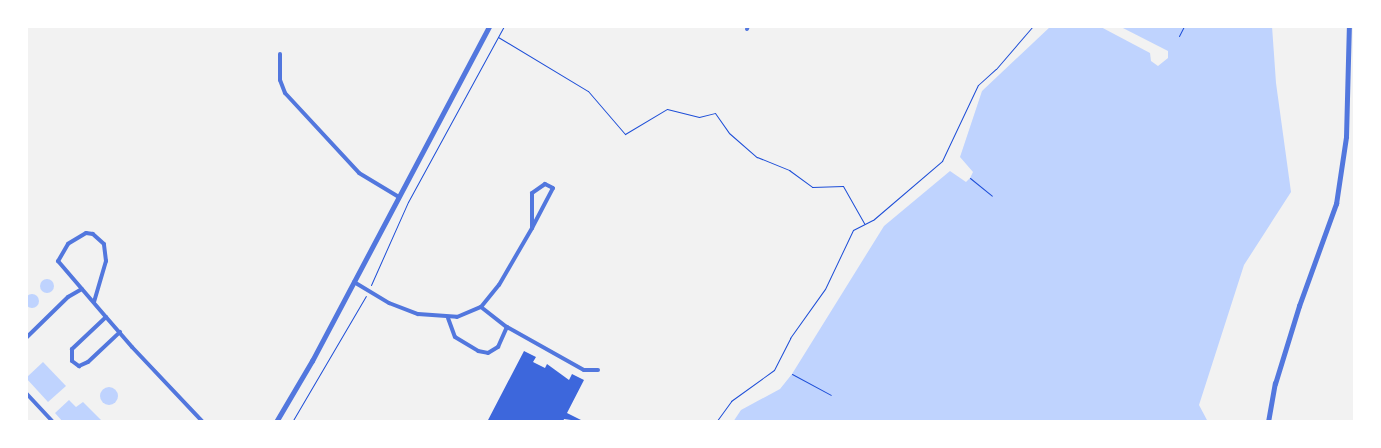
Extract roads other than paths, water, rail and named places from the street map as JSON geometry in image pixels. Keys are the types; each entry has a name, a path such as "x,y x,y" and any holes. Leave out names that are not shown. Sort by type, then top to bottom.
{"street":[{"path":"276,422 354,282 489,26"},
{"path":"1268,422 1292,329 1336,204 1346,137 1349,26"},
{"path":"280,54 280,80 285,93 358,173 399,197"},
{"path":"354,282 418,314 448,318 481,307 499,285 532,228 553,188 545,184 532,193 532,228"},
{"path":"94,302 106,261 104,244 93,234 81,236 68,244 58,261 106,317 203,422"},
{"path":"26,338 68,297 82,289"},
{"path":"481,307 507,327 584,370 598,370"},
{"path":"106,317 72,349 72,361 79,366 88,362 120,332"},
{"path":"448,318 455,337 478,351 488,353 498,347 507,327"},
{"path":"26,394 53,422"}],"water":[{"path":"1051,26 1099,26 1150,53 1151,61 1158,66 1168,58 1168,51 1119,26 1272,26 1276,83 1291,192 1244,265 1199,405 1208,422 733,422 741,410 780,389 792,374 884,226 950,171 966,182 970,178 973,172 960,157 982,91"},
{"path":"44,279 50,279 54,286 50,293 44,293 40,289 40,283"},
{"path":"32,294 37,296 39,301 37,306 32,308 27,306 25,301 27,296"},
{"path":"43,362 66,386 48,402 26,378"},
{"path":"109,387 115,390 118,396 115,402 109,405 103,402 100,396 103,390"},
{"path":"69,400 76,407 83,402 103,422 63,422 55,413"}]}
